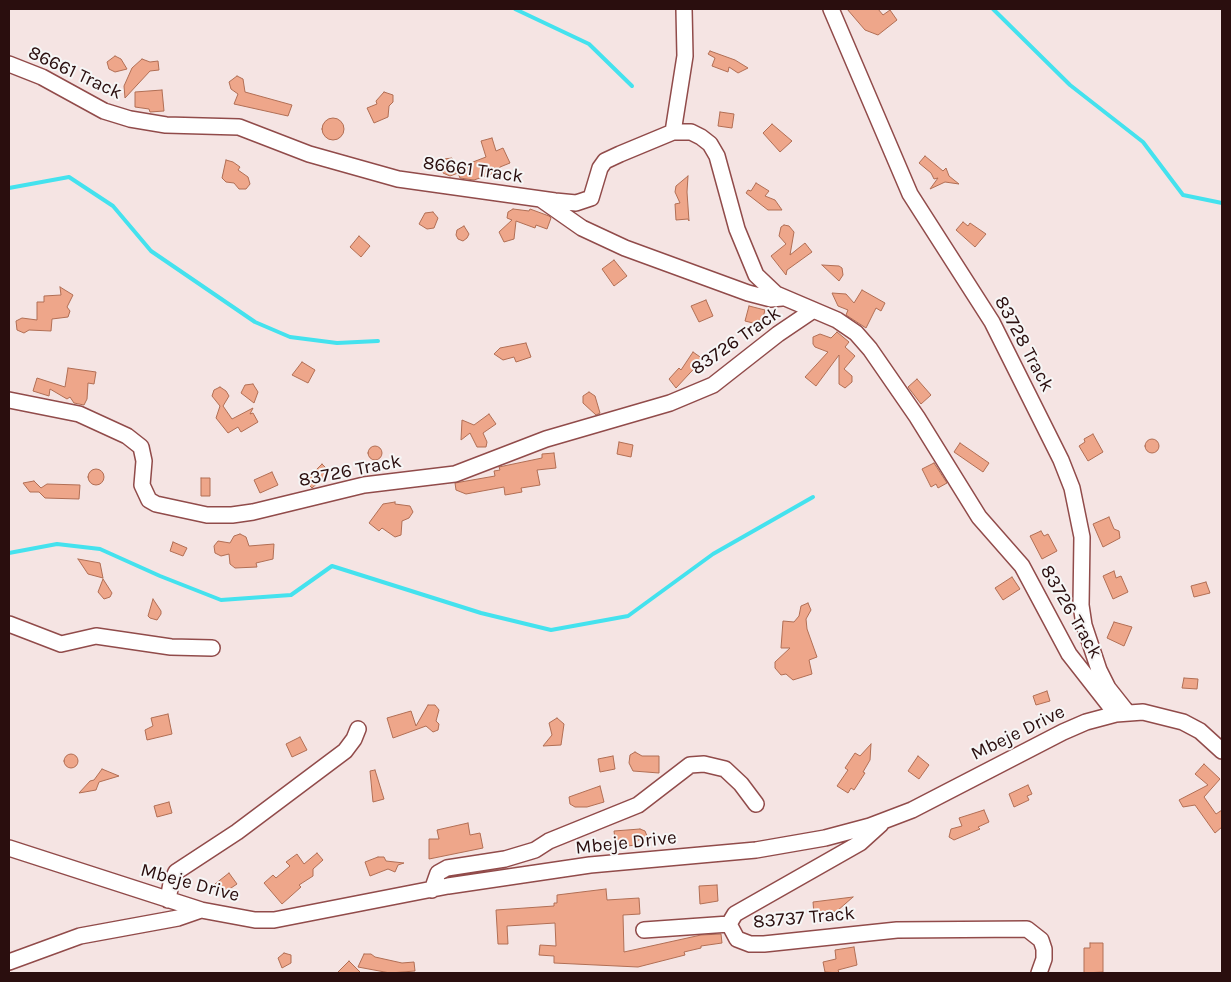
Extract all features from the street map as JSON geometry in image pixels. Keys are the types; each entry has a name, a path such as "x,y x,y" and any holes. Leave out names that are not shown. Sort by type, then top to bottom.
{"street":[{"path":"684,9 685,56 673,132 691,132 710,144 723,173 729,202 747,257 766,287 812,311"},
{"name":"83728 Track","path":"831,9 910,194 992,322 1061,460 1072,488 1082,537 1081,605 1084,625 1099,670 1121,713"},
{"name":"86661 Track","path":"9,64 42,77 104,111 130,119 166,125 238,127 309,154 398,179 576,203 584,201 594,193 600,168 605,161 673,132"},
{"path":"540,199 582,228 625,248 748,293 771,299 785,298"},
{"name":"83726 Track","path":"9,400 79,414 127,436 141,447 144,461 142,485 149,500 156,504 207,515 232,516 364,485 454,474 546,439 604,424 703,390 720,380 778,334 812,311 837,320 856,333 870,349 917,417 979,517 1022,566 1069,654 1121,713"},
{"path":"9,624 62,644 96,636 171,647 212,648"},
{"name":"Mbeje Drive","path":"9,848 201,910 255,920 274,920 432,890 590,865 787,845 825,838 884,821 912,810 1063,732 1086,722 1121,713 1163,716 1183,722 1200,731 1222,751"},
{"path":"168,900 171,883 176,872 237,832 345,751 354,739 358,729"},
{"path":"432,890 438,873 447,868 505,859 535,850 549,842 638,805 690,765 704,764 725,769 756,804"},
{"name":"83737 Track","path":"884,821 860,843 743,909 731,918 729,924 737,939 750,944 897,930 1027,929 1041,940 1044,949 1044,959 1039,973"},
{"path":"9,962 80,936 178,918 201,910"},
{"path":"644,930 729,924"}],"building":[{"path":"847,9 878,9 883,15 890,10 897,20 878,35 865,30"},
{"path":"710,51 735,60 748,68 738,73 729,67 728,72 712,66 715,58 708,54"},
{"path":"115,56 121,59 127,69 115,72 109,69 107,62"},
{"path":"142,59 150,62 158,61 159,70 150,71 125,98 124,86 132,68"},
{"path":"237,76 243,79 245,92 292,105 288,116 234,104 238,94 231,89 229,82"},
{"path":"162,90 164,111 150,112 149,109 135,107 135,92"},
{"path":"384,92 393,95 393,102 389,106 388,117 374,123 367,108 377,104 376,101"},
{"path":"720,112 734,114 732,128 718,126"},
{"path":"333,118 341,121 344,129 341,137 333,140 325,137 322,129 325,121"},
{"path":"772,124 792,141 780,152 763,133"},
{"path":"492,138 496,151 503,148 510,163 500,167 497,172 474,180 460,178 458,173 450,176 443,173 440,166 444,159 452,158 460,167 486,157 481,141"},
{"path":"925,156 943,171 946,168 949,176 959,184 945,182 930,189 938,178 934,179 931,173 919,163"},
{"path":"226,160 240,167 238,170 248,177 250,184 246,189 239,189 234,183 226,182 222,178"},
{"path":"688,176 689,221 688,219 676,220 675,204 680,203 675,192 676,186"},
{"path":"756,183 769,191 765,196 775,200 782,210 768,210 746,193 748,190 751,191"},
{"path":"513,209 529,211 530,209 549,216 551,218 547,229 536,225 535,228 516,221 514,239 504,242 499,232 512,220 507,218 508,212"},
{"path":"433,212 438,218 434,228 427,229 419,224 425,213"},
{"path":"963,222 968,226 970,223 986,234 975,247 956,230"},
{"path":"784,225 789,226 794,232 790,255 805,243 812,252 787,270 786,275 771,256 786,244 779,236 781,227"},
{"path":"464,226 469,234 463,241 458,239 456,235 457,230"},
{"path":"359,236 370,246 361,257 350,247"},
{"path":"614,260 627,276 614,286 602,269"},
{"path":"822,265 839,266 842,268 843,275 839,281"},
{"path":"60,287 73,295 67,307 70,311 68,317 52,319 51,331 29,330 24,333 17,330 16,321 22,318 37,320 37,302 44,302 44,296 61,295"},
{"path":"862,290 885,303 881,311 876,308 866,328 846,315 848,310 838,306 832,293 846,294 854,303"},
{"path":"706,300 713,316 699,322 691,306"},
{"path":"749,306 765,310 761,325 745,321"},
{"path":"837,332 849,342 845,347 855,356 844,369 852,376 852,382 845,388 839,384 839,355 816,386 805,377 828,352 815,347 813,337 820,334 831,338"},
{"path":"526,343 531,357 516,362 514,357 503,360 494,354 500,348"},
{"path":"693,352 703,359 676,388 669,379 679,368 681,370"},
{"path":"302,362 315,370 308,383 292,375"},
{"path":"68,368 96,372 94,384 88,383 87,399 84,405 74,403 70,397 67,399 50,389 49,396 33,391 37,378 65,387"},
{"path":"917,379 931,395 921,404 908,387"},
{"path":"253,384 258,392 254,403 241,393 245,385"},
{"path":"220,387 229,396 223,406 232,419 253,408 250,414 253,413 258,422 241,432 238,427 228,433 216,418 220,406 212,396 214,390"},
{"path":"589,392 595,396 600,413 596,415 583,403 583,396"},
{"path":"489,414 496,424 483,433 487,442 486,447 477,447 470,433 461,440 462,420 474,425"},
{"path":"1093,434 1103,452 1088,461 1079,446 1085,442 1084,439"},
{"path":"1149,439 1155,439 1159,446 1155,453 1149,453 1145,449 1145,443"},
{"path":"619,442 633,445 631,457 617,454"},
{"path":"960,443 989,463 983,472 954,452"},
{"path":"372,446 378,446 382,453 378,460 372,460 368,456 368,450"},
{"path":"554,453 556,468 537,470 540,485 521,488 522,492 505,495 504,487 466,494 456,490 455,483 495,476 494,471 500,470 499,467 542,458 542,454"},
{"path":"934,463 947,483 938,488 936,484 931,487 922,469"},
{"path":"322,464 330,472 312,488 305,481"},
{"path":"93,469 99,469 104,474 102,483 93,485 88,480 88,474"},
{"path":"272,472 278,485 260,493 254,480"},
{"path":"201,478 210,478 210,496 201,496"},
{"path":"34,481 41,488 47,484 80,485 79,499 45,498 39,492 30,492 23,483"},
{"path":"395,502 395,504 410,506 413,512 409,518 402,521 401,535 395,537 382,528 379,531 369,523 383,504"},
{"path":"1109,517 1114,529 1119,531 1120,538 1103,547 1093,524"},
{"path":"1041,531 1044,536 1048,534 1057,551 1042,559 1030,536"},
{"path":"240,534 246,537 249,546 274,544 273,559 256,563 257,567 235,568 230,564 229,554 221,556 215,553 214,546 218,541 230,543 234,536"},
{"path":"173,542 187,548 183,556 170,551"},
{"path":"78,559 100,563 103,578 88,574"},
{"path":"1114,571 1116,578 1121,576 1128,592 1113,599 1103,576"},
{"path":"1012,577 1020,589 1003,600 995,588"},
{"path":"103,579 112,593 110,597 104,599 98,592"},
{"path":"1206,582 1210,593 1194,597 1191,586"},
{"path":"153,599 161,611 157,620 148,616"},
{"path":"808,603 811,610 806,619 807,629 817,657 809,660 812,674 793,680 786,674 781,675 775,668 775,662 790,648 781,648 783,621 794,622 799,616 801,606"},
{"path":"1114,622 1132,627 1124,646 1107,638"},
{"path":"1184,678 1198,679 1197,689 1182,688"},
{"path":"1047,691 1050,701 1036,705 1033,696"},
{"path":"428,705 435,705 439,710 436,721 439,724 438,730 433,732 426,726 393,738 387,718 411,711 416,726"},
{"path":"168,714 172,734 147,740 145,730 153,726 151,718"},
{"path":"557,718 564,724 561,745 543,746 552,735 549,723"},
{"path":"300,737 307,750 292,757 286,744"},
{"path":"871,744 870,760 863,772 865,773 854,790 851,788 848,793 837,786 848,770 845,768 855,753 860,756"},
{"path":"635,752 642,756 659,756 659,773 633,771 629,763 630,755"},
{"path":"68,754 74,754 78,761 74,768 68,768 64,764 64,758"},
{"path":"613,756 615,769 600,772 598,759"},
{"path":"918,756 929,765 919,779 908,771"},
{"path":"1204,764 1220,779 1204,797 1216,814 1222,810 1222,827 1215,833 1195,805 1183,807 1179,800 1208,785 1195,774"},
{"path":"102,769 119,776 99,782 96,790 79,793 90,781 94,780"},
{"path":"375,770 384,799 373,802 370,771"},
{"path":"1028,785 1032,794 1027,796 1029,800 1014,807 1009,794"},
{"path":"600,786 604,802 587,807 575,807 570,804 569,797"},
{"path":"169,802 172,813 157,817 154,806"},
{"path":"984,810 989,822 978,827 980,829 954,840 949,837 951,829 962,826 959,818"},
{"path":"468,823 470,835 480,833 483,848 429,859 429,839 439,839 437,830"},
{"path":"640,829 645,831 647,836 637,841 637,845 616,847 614,831"},
{"path":"317,853 323,860 313,869 313,876 299,885 301,887 282,904 264,883 273,875 276,878 290,866 286,862 297,854 304,864"},
{"path":"378,857 384,857 386,861 404,863 398,865 395,872 388,869 370,876 365,862"},
{"path":"229,873 237,884 222,894 215,884"},
{"path":"717,885 718,901 700,904 699,886"},
{"path":"606,889 607,900 639,898 640,914 623,915 624,952 701,935 721,934 722,943 701,946 701,948 684,952 685,955 638,967 554,963 554,956 539,955 540,945 556,946 555,923 507,926 508,944 498,944 496,910 554,906 554,903 557,903 557,895"},
{"path":"853,897 837,911 814,914 813,902"},
{"path":"1090,943 1103,943 1103,972 1084,973 1084,948 1090,948"},
{"path":"854,947 857,965 838,970 839,973 825,972 823,962 836,959 835,950"},
{"path":"284,953 291,955 291,963 282,968 278,958"},
{"path":"364,954 371,954 375,957 402,963 414,962 415,971 390,973 358,967"},
{"path":"349,961 361,973 337,973"}],"waterway":[{"path":"515,9 589,44 632,86"},
{"path":"993,9 1070,85 1143,142 1183,195 1222,203"},
{"path":"9,188 69,177 113,206 151,251 255,322 290,337 337,343 378,341"},
{"path":"9,553 57,544 100,549 160,576 221,600 291,595 332,566 481,613 551,630 628,616 713,554 813,497"}]}
